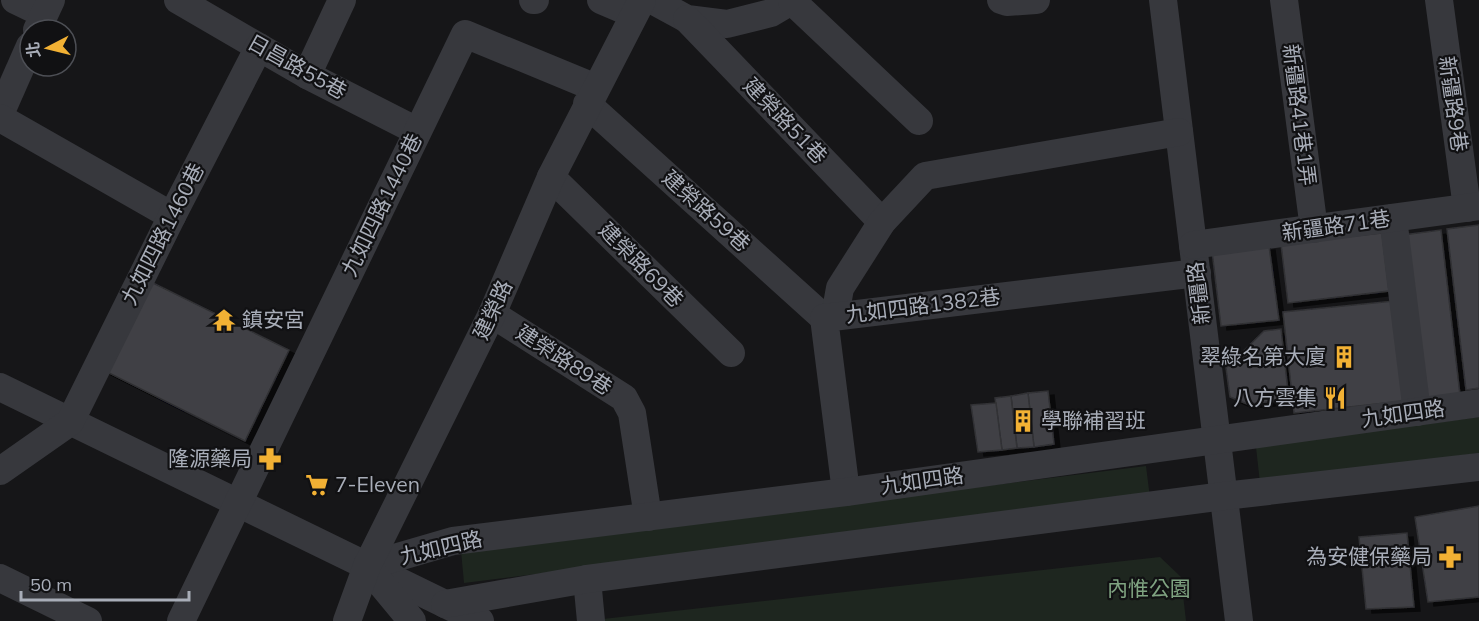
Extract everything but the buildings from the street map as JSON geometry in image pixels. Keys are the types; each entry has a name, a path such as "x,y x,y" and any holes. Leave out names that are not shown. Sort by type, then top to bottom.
{"street":[{"path":"15,0 44,15"},
{"path":"307,75 342,0"},
{"path":"601,0 643,5 687,19 727,24 771,13 793,0 919,121"},
{"path":"1005,1 1036,0"},
{"name":"新疆路","path":"1163,0 1239,621"},
{"name":"新疆路41巷1弄","path":"1284,0 1314,229"},
{"name":"新疆路9巷","path":"1439,0 1473,207"},
{"name":"日昌路55巷","path":"189,2 307,75 417,131"},
{"name":"建榮路","path":"347,621 367,566 492,314 551,177 592,96 643,5"},
{"name":"建榮路51巷","path":"687,19 882,222"},
{"name":"九如四路1440巷","path":"181,621 465,34 592,96"},
{"name":"九如四路1460巷","path":"70,422 259,47"},
{"path":"0,114 18,73"},
{"name":"建榮路59巷","path":"592,96 829,317"},
{"path":"0,118 172,216"},
{"path":"829,317 840,288 882,222 924,176 1179,132"},
{"name":"建榮路69巷","path":"551,177 731,354"},
{"name":"新疆路71巷","path":"1193,245 1473,207"},
{"path":"1394,218 1417,412"},
{"name":"九如四路1382巷","path":"846,492 829,317 1197,273"},
{"name":"建榮路89巷","path":"492,314 624,398 632,413 648,517"},
{"name":"九如四路","path":"0,387 480,621"},
{"name":"九如四路","path":"367,566 453,541 846,492 1479,403"},
{"path":"0,471 70,422"},
{"path":"445,604 587,579 1224,496 1479,467"},
{"name":"九如四路","path":"367,566 412,621"},
{"path":"0,578 44,611 88,621"},
{"path":"587,579 591,621"}],"green space":[{"path":"1479,417 1479,453 1260,483 1256,447"},
{"path":"1146,466 1150,498 464,583 461,551"},
{"name":"內惟公園","path":"1160,557 1181,577 1186,621 603,621 603,619"}],"place":[{"name":"鎮安宮","path":"224,320"},
{"name":"翠綠名第大廈","path":"1344,357"},
{"name":"八方雲集","path":"1335,398"},
{"name":"學聯補習班","path":"1023,421"},
{"name":"隆源藥局","path":"270,459"},
{"name":"7-Eleven","path":"317,485"},
{"name":"為安健保藥局","path":"1450,557"}]}
